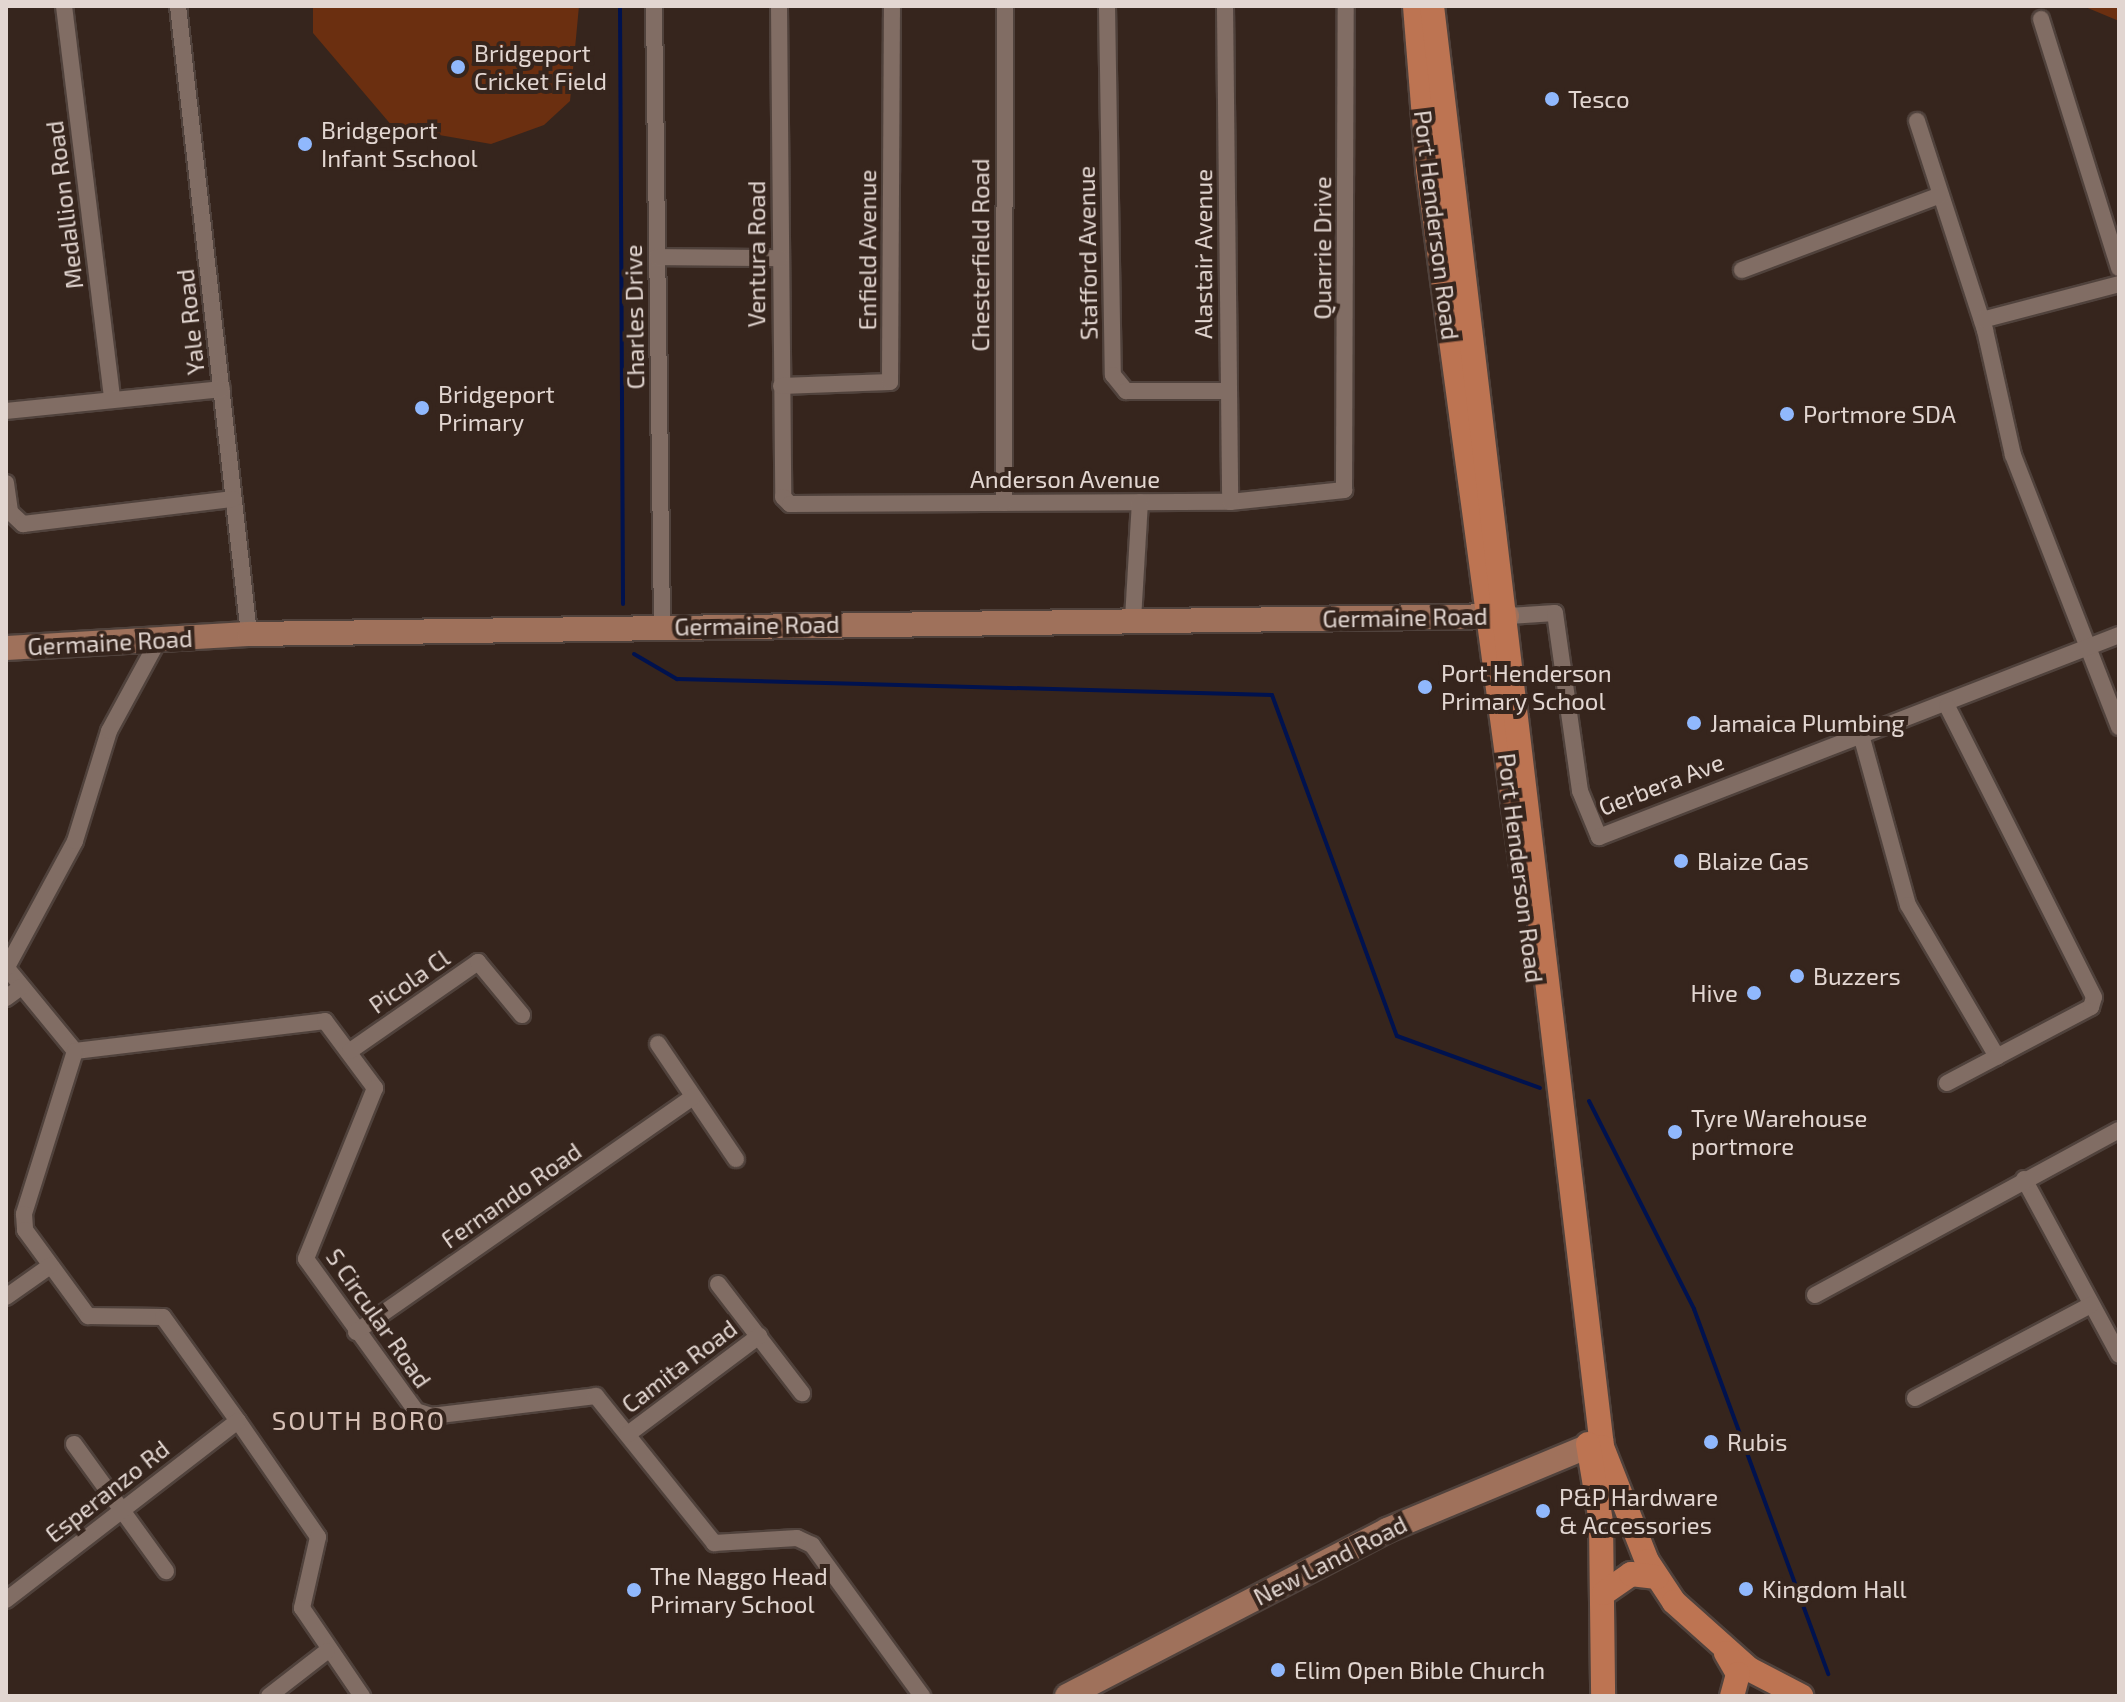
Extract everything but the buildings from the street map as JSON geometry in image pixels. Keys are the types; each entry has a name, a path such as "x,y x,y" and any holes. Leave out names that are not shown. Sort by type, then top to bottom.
{"main road":[{"name":"Port Henderson Road","path":"1415,6 1428,169 1498,616"},
{"name":"Port Henderson Road","path":"1432,6 1447,168 1595,1443 1604,1593 1603,1696"},
{"path":"1595,1443 1657,1577 1722,1649 1738,1674 1732,1696"},
{"path":"1604,1593 1631,1574 1657,1577"},
{"path":"1722,1649 1801,1696"}],"street":[{"name":"Medallion Road","path":"64,6 112,399"},
{"name":"Yale Road","path":"178,6 249,634"},
{"name":"Charles Drive","path":"654,6 662,627"},
{"name":"Ventura Road","path":"779,6 781,386 786,501"},
{"name":"Enfield Avenue","path":"781,386 890,382 892,6"},
{"name":"Chesterfield Road","path":"1004,503 1005,6"},
{"name":"Stafford Avenue","path":"1107,6 1113,375 1126,391 1229,391"},
{"name":"Alastair Avenue","path":"1225,6 1230,502"},
{"name":"Quarrie Drive","path":"1344,490 1346,6"},
{"path":"2041,19 2119,268"},
{"path":"1917,121 1982,320 2013,455 2086,649 2119,727"},
{"path":"1742,270 1940,195"},
{"path":"657,257 780,258"},
{"path":"1982,320 2119,284"},
{"path":"6,411 222,389"},
{"path":"6,483 10,512 23,524 234,499"},
{"name":"Anderson Avenue","path":"786,501 1230,502 1344,490"},
{"path":"1133,619 1140,502"},
{"name":"Gerbera Ave","path":"1498,616 1555,613 1580,791 1599,837 1860,731 1947,706 2119,635"},
{"name":"Germaine Road","path":"6,648 249,634 1498,616"},
{"path":"159,639 109,731 69,854 6,967 75,1051 22,1222 88,1316 163,1317 238,1421 318,1537 302,1608 327,1651 362,1696"},
{"path":"1947,706 2093,1003 1947,1083"},
{"path":"1860,731 1908,905 1997,1057"},
{"name":"Picola Cl","path":"350,1051 478,962 522,1015"},
{"path":"6,998 21,987"},
{"name":"S Circular Road","path":"75,1051 318,1019 350,1051 374,1097 305,1251 356,1332 423,1415 590,1394 628,1434 714,1543 797,1538 812,1545 922,1696"},
{"path":"658,1044 736,1159"},
{"name":"Fernando Road","path":"356,1332 693,1097"},
{"path":"1815,1295 2119,1130"},
{"path":"2024,1179 2119,1355"},
{"path":"6,1297 50,1266"},
{"path":"718,1284 802,1393"},
{"path":"1915,1398 2091,1305"},
{"name":"Camita Road","path":"628,1434 759,1336"},
{"name":"Esperanzo Rd","path":"6,1600 238,1421"},
{"name":"New Land Road","path":"1067,1696 1387,1530 1595,1443"},
{"path":"74,1444 166,1571"},
{"path":"269,1696 327,1651"}],"shaded area":[{"name":"Bridgeport Cricket Field","path":"313,6 579,6 570,101 544,125 491,144 393,127 313,33"},
{"path":"2083,6 2119,6 2119,21"}],"waterway":[{"path":"620,6 623,604"},
{"path":"634,654 677,679 1272,695 1397,1036 1540,1088"},
{"path":"1589,1101 1694,1309 1828,1674"}],"place":[{"name":"Bridgeport Cricket Field","path":"458,67"},
{"name":"Tesco","path":"1552,99"},
{"name":"Bridgeport Infant Sschool","path":"305,144"},
{"name":"Bridgeport Primary","path":"422,408"},
{"name":"Portmore SDA","path":"1787,414"},
{"name":"Port Henderson Primary School","path":"1425,687"},
{"name":"Jamaica Plumbing","path":"1694,723"},
{"name":"Blaize Gas","path":"1681,861"},
{"name":"Buzzers","path":"1797,976"},
{"name":"Hive","path":"1754,993"},
{"name":"Tyre Warehouse portmore","path":"1675,1132"},
{"name":"Rubis","path":"1711,1442"},
{"name":"P&P Hardware & Accessories","path":"1543,1511"},
{"name":"Kingdom Hall","path":"1746,1589"},
{"name":"The Naggo Head Primary School","path":"634,1590"},
{"name":"Elim Open Bible Church","path":"1278,1670"}],"district":[{"name":"SOUTH BORO","path":"359,1420"}]}
